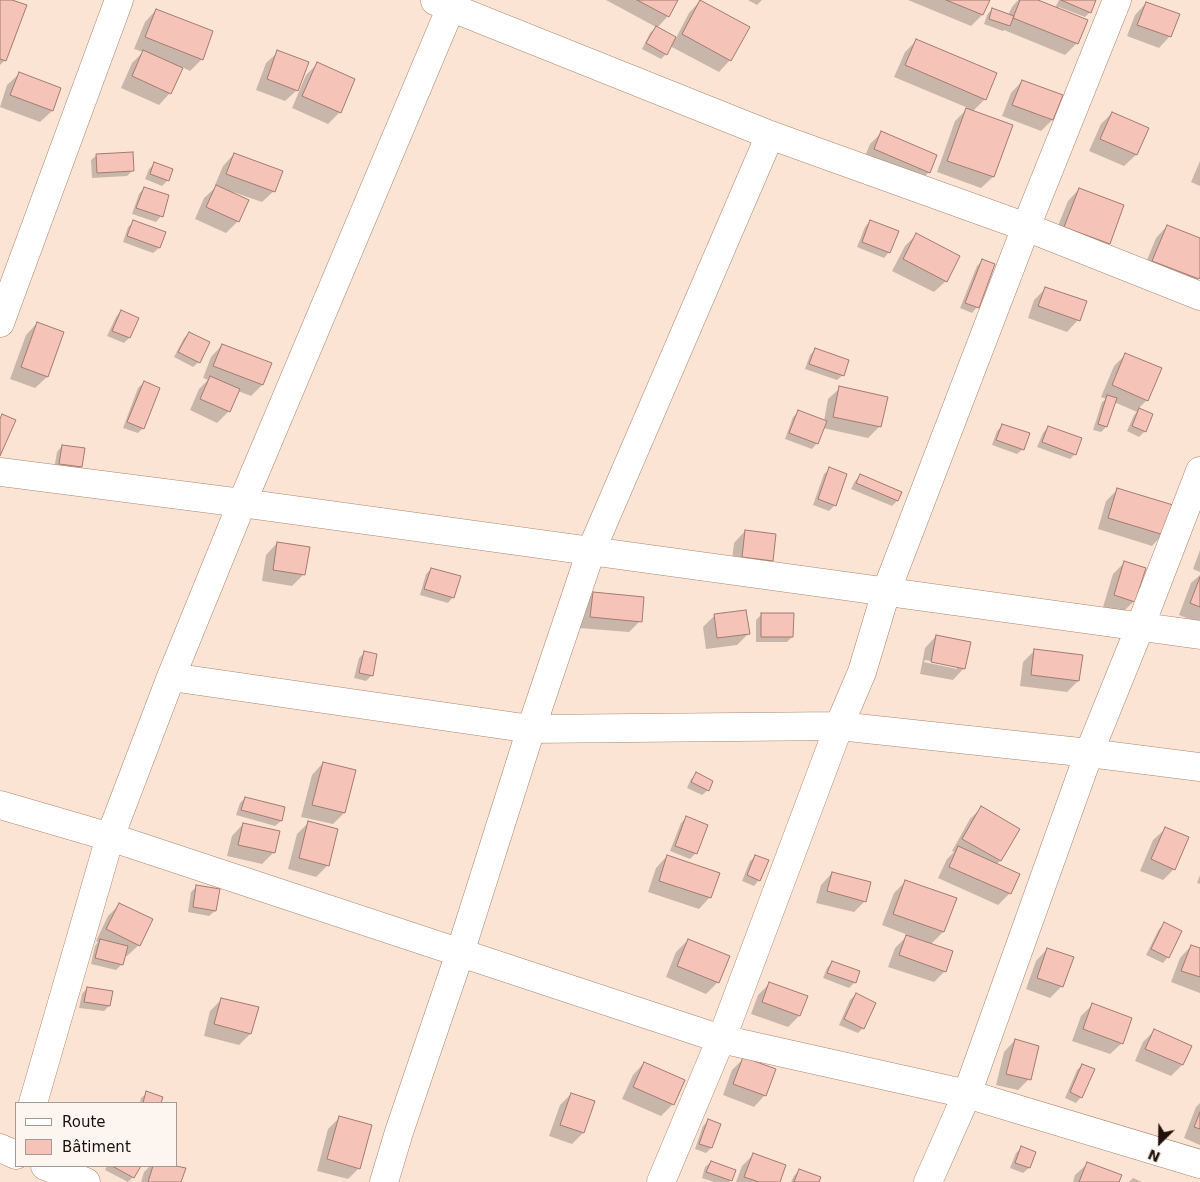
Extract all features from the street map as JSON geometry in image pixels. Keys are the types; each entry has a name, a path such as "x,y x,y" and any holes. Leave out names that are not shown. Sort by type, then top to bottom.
{"street":[{"path":"0,323 119,0"},
{"path":"661,1182 721,1039 839,726 862,672 886,592 1026,227 1116,0"},
{"path":"33,1102 110,837 171,677 446,2 770,135 1026,227 1200,296"},
{"path":"384,1182 402,1122 460,953 531,729 591,551 770,135"},
{"path":"928,1182 966,1094 1089,753 1200,471"},
{"path":"0,472 242,503 1200,635"},
{"path":"171,677 531,729 839,726 1200,767"},
{"path":"0,805 110,837 721,1039 966,1094 1200,1164"},
{"path":"0,1148 15,1155"},
{"path":"48,1167 86,1182"}],"building":[{"path":"0,0 12,0 27,5 6,61 0,59"},
{"path":"637,0 678,0 669,17"},
{"path":"700,0 750,27 731,61 682,34"},
{"path":"946,0 990,0 983,15"},
{"path":"1020,0 1038,0 1088,20 1078,44 1013,18"},
{"path":"1061,0 1096,0 1091,13"},
{"path":"1146,2 1180,14 1171,37 1137,25"},
{"path":"992,8 1014,16 1010,26 989,19"},
{"path":"156,9 213,31 203,60 145,37"},
{"path":"656,26 676,37 667,55 646,43"},
{"path":"916,39 997,73 986,100 905,65"},
{"path":"143,50 183,68 171,94 132,76"},
{"path":"277,50 309,62 298,91 267,79"},
{"path":"317,62 355,79 341,113 302,96"},
{"path":"19,72 61,88 53,111 10,95"},
{"path":"1022,80 1063,95 1053,120 1012,105"},
{"path":"966,108 1013,125 994,177 947,161"},
{"path":"1112,112 1149,128 1137,155 1100,139"},
{"path":"881,131 937,155 930,173 874,149"},
{"path":"133,152 134,171 97,173 96,154"},
{"path":"234,153 283,171 275,192 226,174"},
{"path":"154,162 173,169 169,181 150,174"},
{"path":"216,185 249,200 239,222 206,207"},
{"path":"144,187 169,195 163,217 136,208"},
{"path":"1079,188 1124,205 1110,244 1064,227"},
{"path":"133,220 166,232 160,248 127,236"},
{"path":"870,220 899,231 890,253 862,242"},
{"path":"1167,225 1200,238 1199,279 1152,261"},
{"path":"916,233 960,256 947,282 903,259"},
{"path":"982,259 995,264 979,308 965,303"},
{"path":"1045,287 1087,301 1080,321 1038,306"},
{"path":"121,310 139,318 130,338 112,331"},
{"path":"37,322 64,332 48,377 21,367"},
{"path":"189,332 210,342 200,363 178,352"},
{"path":"222,344 272,363 263,385 213,366"},
{"path":"815,348 849,360 844,376 809,364"},
{"path":"1125,353 1162,368 1148,401 1112,385"},
{"path":"210,376 240,389 230,412 200,399"},
{"path":"144,381 160,388 144,429 127,422"},
{"path":"839,386 888,397 881,427 833,417"},
{"path":"1107,395 1117,398 1107,427 1098,424"},
{"path":"1139,408 1153,414 1146,432 1132,426"},
{"path":"798,410 827,421 818,444 789,433"},
{"path":"2,414 16,420 0,456 0,419"},
{"path":"1002,424 1030,433 1024,450 996,440"},
{"path":"1048,426 1082,438 1076,455 1042,442"},
{"path":"62,445 85,448 82,467 59,464"},
{"path":"829,467 847,474 836,506 818,499"},
{"path":"860,474 902,492 898,501 856,483"},
{"path":"1117,488 1173,505 1164,535 1108,518"},
{"path":"745,530 776,534 773,561 742,557"},
{"path":"277,542 310,547 305,575 273,570"},
{"path":"1124,561 1146,568 1135,602 1114,595"},
{"path":"431,568 461,576 454,598 424,589"},
{"path":"1200,577 1200,607 1190,603"},
{"path":"593,592 644,597 642,622 590,617"},
{"path":"746,610 750,634 717,638 714,614"},
{"path":"761,613 794,613 793,637 761,637"},
{"path":"936,635 971,642 965,669 931,662"},
{"path":"1034,649 1083,655 1079,681 1031,675"},
{"path":"364,651 377,654 373,676 359,673"},
{"path":"323,762 356,770 345,813 312,805"},
{"path":"696,772 713,781 709,791 691,782"},
{"path":"245,797 285,807 282,821 241,810"},
{"path":"981,806 1020,829 1001,861 962,839"},
{"path":"686,816 708,825 697,854 675,846"},
{"path":"308,821 338,829 329,866 299,858"},
{"path":"243,823 280,831 275,853 238,845"},
{"path":"1165,827 1189,837 1175,870 1151,859"},
{"path":"958,846 1020,874 1011,894 949,867"},
{"path":"667,855 720,873 711,898 659,881"},
{"path":"755,855 769,860 760,881 747,875"},
{"path":"832,872 871,882 866,902 827,891"},
{"path":"905,880 957,898 944,932 893,914"},
{"path":"196,885 220,889 216,911 193,907"},
{"path":"119,903 153,919 140,946 106,929"},
{"path":"1164,922 1182,931 1169,958 1151,949"},
{"path":"906,935 953,951 946,972 899,955"},
{"path":"100,939 128,946 123,965 95,958"},
{"path":"688,939 730,956 719,983 677,966"},
{"path":"1191,945 1200,948 1200,977 1181,971"},
{"path":"1047,948 1074,957 1063,987 1037,978"},
{"path":"832,961 860,971 856,983 827,973"},
{"path":"769,982 808,996 800,1016 762,1002"},
{"path":"87,987 113,991 110,1006 84,1002"},
{"path":"856,993 876,1003 864,1029 844,1019"},
{"path":"221,998 259,1007 251,1034 214,1024"},
{"path":"1092,1003 1132,1018 1123,1044 1083,1029"},
{"path":"1154,1029 1192,1046 1183,1065 1145,1049"},
{"path":"1015,1039 1039,1046 1031,1080 1006,1074"},
{"path":"743,1057 776,1069 766,1096 733,1084"},
{"path":"644,1062 685,1080 674,1105 633,1087"},
{"path":"1082,1064 1095,1069 1082,1098 1070,1092"},
{"path":"146,1091 163,1097 161,1102 143,1102"},
{"path":"571,1093 595,1101 584,1133 560,1125"},
{"path":"1200,1112 1200,1129 1194,1127"},
{"path":"339,1116 372,1125 360,1169 327,1159"},
{"path":"708,1119 721,1124 712,1148 699,1144"},
{"path":"1021,1146 1036,1152 1030,1168 1015,1163"},
{"path":"753,1153 786,1165 780,1182 759,1182 744,1177"},
{"path":"711,1161 736,1170 732,1181 706,1172"},
{"path":"1087,1162 1122,1175 1119,1182 1079,1182"},
{"path":"114,1167 140,1167 134,1178"},
{"path":"153,1167 186,1168 181,1182 148,1182"},
{"path":"799,1169 821,1177 819,1182 794,1182"}]}
